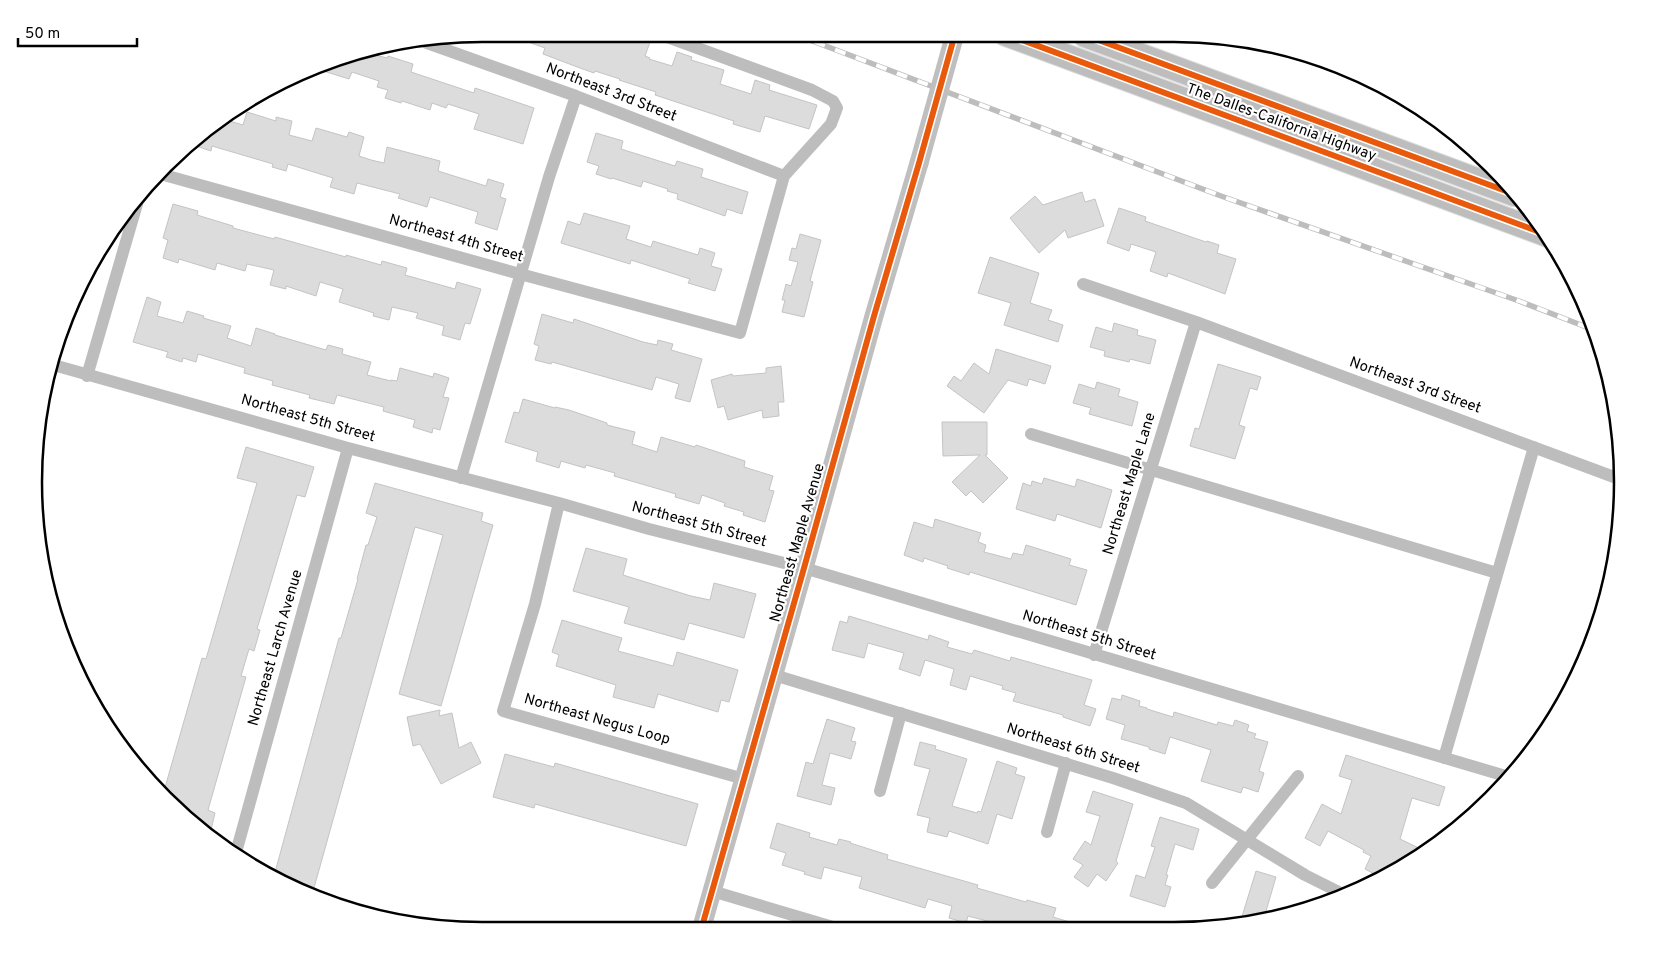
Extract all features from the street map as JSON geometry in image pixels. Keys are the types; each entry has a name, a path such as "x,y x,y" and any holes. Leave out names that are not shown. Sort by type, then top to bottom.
{"highway":[{"name":"The Dalles-California Highway","path":"1027,42 1534,231"},
{"name":"The Dalles-California Highway","path":"1104,42 1502,189"}],"main road":[{"name":"Northeast Maple Avenue","path":"703,922 953,42"}],"street":[{"path":"681,42 812,90 833,101 837,108 831,124 784,176"},
{"name":"Northeast 3rd Street","path":"433,45 576,96 784,176"},
{"path":"461,478 548,177 576,96"},
{"name":"Northeast 4th Street","path":"167,176 520,274 740,332 784,176"},
{"path":"87,376 134,214"},
{"name":"Northeast 3rd Street","path":"1083,284 1196,322 1614,477"},
{"name":"Northeast Maple Lane","path":"1094,655 1196,322"},
{"name":"Northeast 5th Street","path":"58,367 348,448 560,503 649,529 804,568 1502,776"},
{"path":"1032,434 1497,573"},
{"path":"1444,758 1534,447"},
{"name":"Northeast Larch Avenue","path":"237,847 348,448"},
{"name":"Northeast Negus Loop","path":"560,503 535,604 503,711 744,778"},
{"name":"Northeast 6th Street","path":"774,675 1066,763 1186,803 1305,875 1337,891"},
{"path":"880,791 901,713"},
{"path":"1047,832 1066,763"},
{"path":"1212,883 1298,776"},
{"path":"712,891 816,922"}],"building":[{"path":"528,42 650,42 645,56 649,59 672,66 677,52 692,57 691,60 724,70 720,84 751,94 755,80 770,85 769,90 817,105 809,129 765,116 760,132 733,124 734,121 655,95 656,92 620,79 595,71 594,73 543,54 545,48"},
{"path":"377,55 387,58 388,56 413,64 411,72 474,93 475,88 534,108 523,144 474,129 479,114 448,104 446,108 432,103 430,110 402,101 401,103 385,98 388,90 377,87 379,81 352,72 349,79 326,72 369,57"},
{"path":"247,112 276,121 276,117 292,121 289,135 312,141 316,128 347,137 349,132 364,137 359,156 384,163 387,147 440,161 438,171 486,186 488,179 504,184 500,197 506,199 497,230 475,223 478,212 430,197 427,207 398,198 400,194 357,183 354,194 330,187 333,178 288,164 286,171 272,167 273,164 212,146 211,151 198,147 231,122 243,125"},
{"path":"596,133 623,141 621,149 675,166 677,161 703,169 701,177 748,192 742,214 727,209 725,216 677,199 678,194 667,191 668,189 643,181 641,187 596,174 599,166 587,162"},
{"path":"1082,192 1085,202 1095,199 1104,226 1068,238 1065,230 1039,253 1010,218 1035,196 1043,205"},
{"path":"173,204 198,211 197,215 233,226 233,228 381,265 382,261 407,268 405,275 455,289 457,282 481,289 470,324 465,323 460,340 442,335 444,326 416,318 418,313 392,307 389,320 373,316 374,313 339,302 343,289 320,282 316,296 286,286 286,289 270,285 274,270 247,264 245,271 217,263 215,270 179,259 178,263 163,258 168,240 163,238"},
{"path":"1119,208 1146,217 1145,221 1219,245 1217,253 1236,259 1225,294 1168,273 1167,277 1150,271 1156,252 1131,244 1129,251 1107,243"},
{"path":"584,213 630,226 626,239 651,247 653,241 698,255 700,248 715,253 711,266 722,269 715,291 688,283 690,279 631,260 630,264 561,243 568,221 580,225"},
{"path":"800,234 821,240 810,281 813,282 804,317 782,312 785,300 782,300 786,284 791,286 798,262 789,260 792,248 796,249"},
{"path":"990,257 1039,273 1030,303 1052,310 1048,320 1063,325 1058,342 1004,325 1011,303 978,293"},
{"path":"147,297 161,302 157,316 183,323 187,311 204,316 203,318 231,326 227,338 251,346 256,328 326,350 328,345 343,349 342,354 371,362 367,375 397,381 400,368 433,377 434,373 449,378 443,397 449,398 440,430 433,428 432,433 413,427 415,420 383,411 384,407 337,395 334,404 309,398 310,395 272,385 273,381 244,373 245,368 198,354 196,362 183,358 182,362 166,357 168,352 133,342"},
{"path":"542,314 573,323 574,319 643,342 657,345 658,340 673,344 671,350 702,359 690,402 675,398 679,384 656,377 652,390 552,362 551,364 535,360 539,346 534,344"},
{"path":"1114,323 1138,330 1137,335 1156,340 1150,364 1130,359 1129,362 1104,356 1105,351 1090,347 1096,327 1112,332"},
{"path":"996,349 1051,366 1045,384 1029,379 1027,386 1008,380 984,413 947,386 954,376 961,381 974,363 989,374"},
{"path":"1218,364 1261,377 1257,390 1250,388 1239,425 1245,427 1235,459 1190,446 1195,428 1199,429"},
{"path":"781,366 784,402 778,402 779,416 763,418 762,410 728,420 724,406 718,408 711,380 732,374 733,376 766,373 766,368"},
{"path":"1097,382 1120,389 1118,396 1138,402 1132,426 1089,414 1091,408 1073,403 1079,384 1095,389"},
{"path":"523,399 569,410 607,423 607,425 635,432 632,444 657,452 661,437 695,447 696,445 745,461 744,467 773,476 769,490 774,491 765,522 743,515 744,512 724,506 725,503 702,495 699,504 675,497 676,494 614,476 615,473 586,465 585,468 561,461 559,468 536,461 538,452 505,442 514,412 519,413"},
{"path":"942,422 987,422 987,455 985,455 1008,478 983,503 971,491 966,496 952,482 980,455 943,456"},
{"path":"246,447 314,467 305,497 297,495 257,629 260,630 254,651 249,649 241,676 246,677 208,810 215,813 211,829 165,787 202,658 206,659 257,483 237,478"},
{"path":"1044,478 1075,487 1077,479 1112,490 1101,528 1057,514 1055,521 1016,509 1023,483 1031,486 1032,481 1042,484"},
{"path":"375,483 483,513 481,521 493,525 441,706 399,694 443,535 415,527 314,889 275,871 339,638 341,638 366,545 368,545 377,517 366,513"},
{"path":"935,519 981,533 978,542 986,545 984,552 1011,559 1013,553 1023,555 1026,545 1071,559 1069,565 1087,570 1076,605 970,572 969,575 924,558 923,562 904,555 914,522 933,528"},
{"path":"586,548 627,559 623,575 691,596 710,600 714,583 756,594 744,638 689,623 684,640 624,623 629,607 573,591"},
{"path":"849,616 928,640 929,635 949,642 947,647 972,654 974,650 1010,661 1011,657 1092,680 1084,705 1096,709 1090,726 1063,717 1063,715 1013,701 1016,693 1002,689 1003,686 970,676 966,690 950,685 954,669 925,660 920,676 899,669 904,653 868,643 864,658 832,650 840,621 847,623"},
{"path":"562,620 622,638 618,651 673,666 677,652 738,670 729,702 721,700 718,712 658,694 654,708 613,697 616,685 556,666 559,655 552,652"},
{"path":"1122,695 1140,701 1139,706 1173,717 1174,712 1217,725 1218,722 1233,726 1235,720 1249,725 1247,731 1256,734 1254,738 1268,742 1259,771 1264,773 1258,792 1243,787 1241,793 1201,781 1211,750 1170,737 1165,754 1121,739 1125,725 1106,719 1112,698 1121,700"},
{"path":"440,710 439,716 452,713 459,748 471,742 481,763 441,784 420,744 413,746 407,717"},
{"path":"827,719 855,728 851,741 856,742 851,759 830,753 822,785 835,788 831,805 797,796 806,762 813,764"},
{"path":"920,742 936,746 935,749 967,759 952,806 977,813 978,811 981,812 997,761 1017,768 1015,774 1025,777 1012,819 997,814 988,844 949,831 947,837 927,832 930,818 917,815 930,769 914,765"},
{"path":"505,754 554,767 555,763 698,804 686,846 535,804 534,808 493,797"},
{"path":"1346,755 1445,787 1439,806 1412,798 1400,839 1418,848 1394,864 1374,874 1365,869 1371,856 1363,852 1364,850 1328,831 1320,846 1305,838 1322,804 1341,814 1352,780 1339,776"},
{"path":"1093,791 1133,804 1116,861 1118,863 1106,881 1097,874 1088,887 1074,877 1083,865 1073,859 1085,841 1091,845 1100,816 1086,812"},
{"path":"1160,817 1199,829 1193,850 1175,844 1166,875 1168,875 1165,885 1171,887 1165,907 1130,896 1136,875 1145,878 1155,847 1151,846"},
{"path":"777,823 810,833 809,837 837,845 839,839 851,842 888,855 887,859 978,885 977,888 1026,902 1027,900 1056,908 1053,917 1070,922 991,922 968,916 966,922 963,922 949,918 952,906 928,899 925,908 859,888 862,877 824,867 821,879 804,874 805,872 782,865 786,853 770,848"},
{"path":"1256,871 1276,877 1266,913 1242,917"}],"railway":[{"path":"815,42 1221,196 1519,301 1585,326"}],"cycle path":[{"path":"703,922 953,42"},
{"path":"1028,42 1533,229"},
{"path":"1104,42 1502,189"}]}
